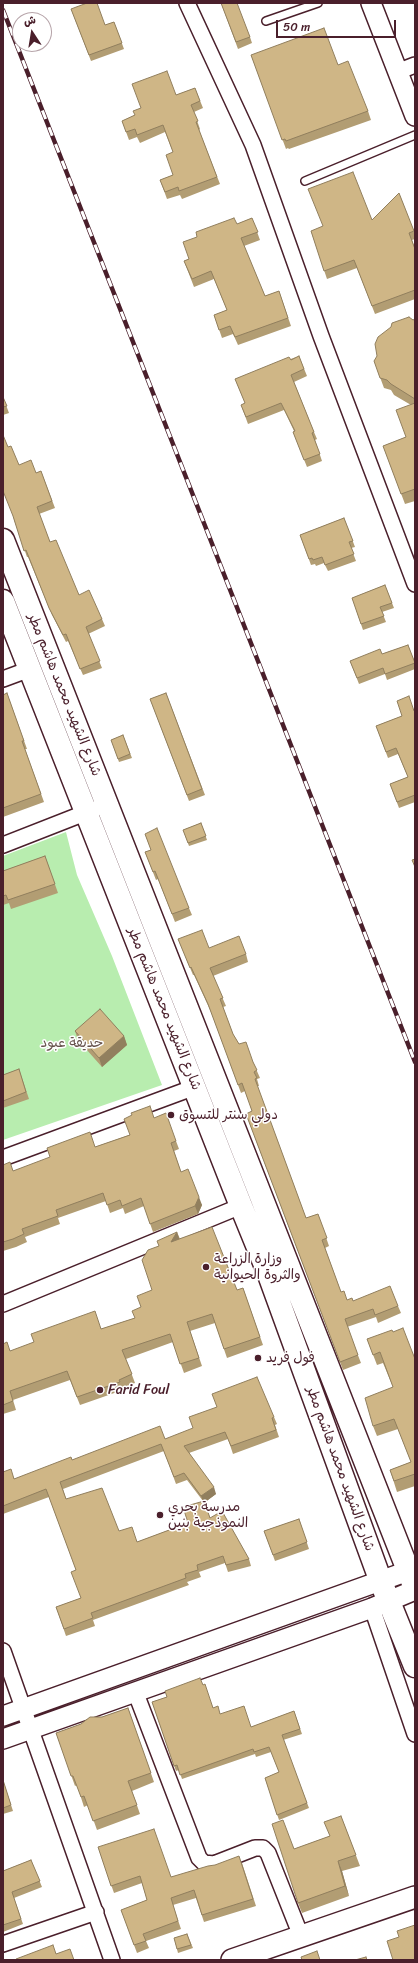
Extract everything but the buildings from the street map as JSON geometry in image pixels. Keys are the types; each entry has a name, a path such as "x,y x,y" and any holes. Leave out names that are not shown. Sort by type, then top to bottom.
{"main road":[{"name":"شارع الشهيد محمد هاشم مطر","path":"3,540 223,1096 296,1290 413,1583"},
{"name":"شارع الشهيد محمد هاشم مطر","path":"3,600 268,1272 380,1597 415,1666"},
{"path":"232,1960 415,1897"}],"street":[{"path":"187,3 253,145 321,336 415,584"},
{"path":"371,3 415,116"},
{"path":"398,72 415,65"},
{"path":"3,679 30,668"},
{"path":"3,844 108,804"},
{"path":"3,1158 195,1087"},
{"path":"3,1304 241,1206"},
{"path":"3,1739 32,1730 136,1691 413,1583"},
{"path":"3,1716 24,1708 380,1597"},
{"path":"380,1597 415,1734"},
{"path":"3,1651 112,1960"},
{"path":"136,1691 198,1858 204,1863 214,1864 255,1848 263,1848 268,1852 301,1936"},
{"path":"3,1944 96,1912"}],"lane":[{"path":"266,21 318,3"},
{"path":"305,181 415,135"}],"green space":[{"name":"حديقة عبود","path":"66,832 77,875 112,956 162,1085 3,1140 3,856"}],"railway":[{"path":"3,10 415,1062"}],"place":[{"name":"دولي سنتر للتسوق","path":"171,1115"},
{"name":"وزارة الزراعة والثروة الحيوانية","path":"206,1267"},
{"name":"فول فريد","path":"258,1358"},
{"name":"Farid Foul","path":"100,1390"},
{"name":"مدرسة بحري النموذجية بنين","path":"160,1515"}]}
